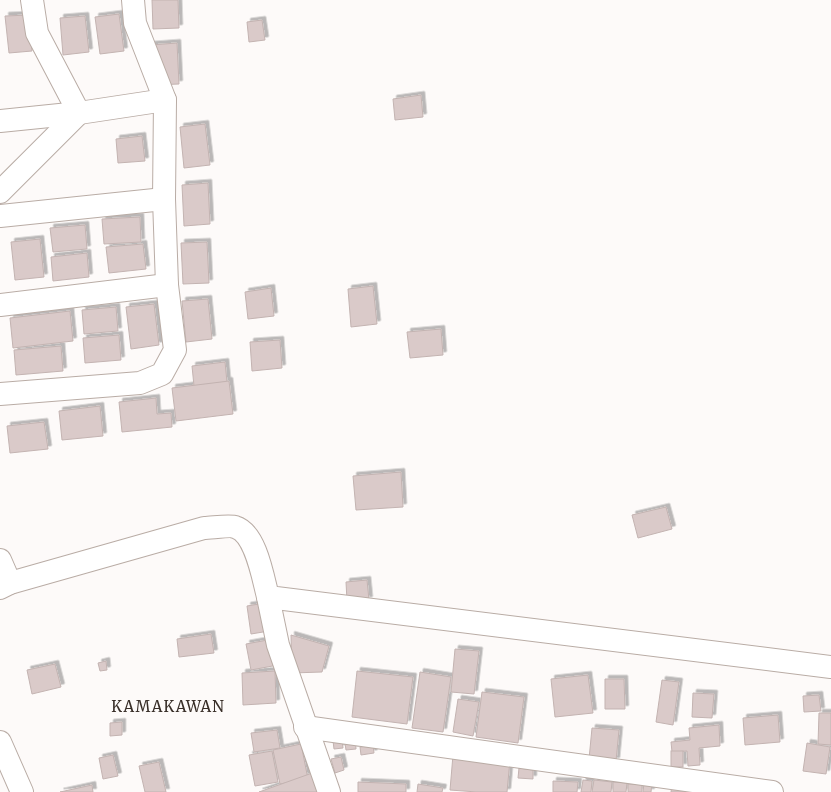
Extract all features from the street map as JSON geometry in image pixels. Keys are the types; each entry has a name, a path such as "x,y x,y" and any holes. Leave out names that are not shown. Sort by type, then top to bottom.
{"street":[{"path":"32,0 37,33 79,113"},
{"path":"0,394 140,383 162,374 175,350 167,285 164,199 165,100 135,23 133,0"},
{"path":"0,121 79,113 165,100"},
{"path":"0,192 79,113"},
{"path":"0,216 164,199"},
{"path":"0,305 167,285"},
{"path":"0,560 5,586 204,528 235,527 248,535 255,548 268,597 278,645 305,727 329,792"},
{"path":"268,597 831,667"},
{"path":"305,727 772,792"},
{"path":"0,742 22,792"}],"building":[{"path":"152,0 178,0 179,28 153,29"},
{"path":"119,14 124,51 100,54 95,17"},
{"path":"29,15 32,51 9,53 5,16"},
{"path":"85,16 89,52 63,55 60,18"},
{"path":"262,20 265,40 249,42 247,22"},
{"path":"177,43 179,84 153,85 151,45"},
{"path":"421,95 423,117 395,120 393,99"},
{"path":"205,124 210,165 184,168 180,127"},
{"path":"142,136 145,161 118,163 116,139"},
{"path":"208,183 210,224 184,226 182,185"},
{"path":"140,217 141,242 104,244 102,219"},
{"path":"85,225 87,249 53,252 50,228"},
{"path":"40,239 44,277 15,280 11,242"},
{"path":"207,242 209,283 183,284 181,243"},
{"path":"143,244 146,269 109,273 106,247"},
{"path":"87,253 89,277 53,281 51,257"},
{"path":"373,286 377,324 351,327 348,289"},
{"path":"271,288 274,316 248,319 245,292"},
{"path":"208,299 212,339 186,342 182,301"},
{"path":"154,304 159,345 131,349 126,307"},
{"path":"116,307 118,331 84,334 82,310"},
{"path":"70,311 73,341 13,348 10,318"},
{"path":"441,329 443,355 410,358 407,332"},
{"path":"119,335 121,360 85,363 83,338"},
{"path":"280,340 282,368 252,371 250,342"},
{"path":"61,346 63,371 16,375 14,350"},
{"path":"225,362 227,382 194,386 192,366"},
{"path":"229,381 233,414 176,421 172,388"},
{"path":"156,398 157,414 171,413 172,427 122,432 119,402"},
{"path":"100,406 103,436 62,440 59,411"},
{"path":"44,422 48,449 10,453 7,426"},
{"path":"401,472 403,507 356,510 353,476"},
{"path":"666,507 672,529 638,538 632,515"},
{"path":"367,580 369,600 347,601 346,582"},
{"path":"265,603 269,631 251,634 247,606"},
{"path":"211,634 214,653 179,657 177,639"},
{"path":"291,635 329,646 322,672 292,673"},
{"path":"273,639 278,665 251,670 246,644"},
{"path":"455,649 479,651 474,694 451,692"},
{"path":"106,661 107,670 100,671 98,663"},
{"path":"55,664 61,687 32,694 27,670"},
{"path":"275,671 276,703 243,705 242,673"},
{"path":"357,671 413,677 407,724 352,717"},
{"path":"420,672 451,677 443,732 412,728"},
{"path":"588,675 593,713 555,717 551,679"},
{"path":"605,679 624,679 625,709 605,709"},
{"path":"662,680 679,682 673,725 656,722"},
{"path":"482,692 524,697 518,743 476,737"},
{"path":"693,693 714,694 712,718 692,717"},
{"path":"819,695 821,711 804,712 803,696"},
{"path":"458,699 479,702 473,736 453,732"},
{"path":"819,713 831,713 831,745 818,744"},
{"path":"778,715 780,742 745,745 743,718"},
{"path":"122,722 122,735 110,736 110,723"},
{"path":"719,725 720,746 699,748 700,765 688,766 687,751 672,752 671,742 690,740 689,728"},
{"path":"592,728 619,730 616,761 589,759"},
{"path":"277,730 280,748 254,752 251,733"},
{"path":"355,736 356,749 346,750 344,737"},
{"path":"342,740 343,748 334,749 333,741"},
{"path":"807,743 830,747 826,774 803,771"},
{"path":"301,744 308,779 280,784 273,750"},
{"path":"373,745 374,753 361,755 360,747"},
{"path":"272,751 278,782 255,786 249,755"},
{"path":"671,751 683,751 683,767 671,767"},
{"path":"113,755 118,776 103,779 99,758"},
{"path":"453,755 510,760 507,792 450,790"},
{"path":"341,757 344,770 335,773 331,759"},
{"path":"159,762 166,792 145,792 139,766"},
{"path":"519,768 533,770 533,779 518,778"},
{"path":"315,772 323,792 259,792"},
{"path":"583,780 592,781 591,792 581,792"},
{"path":"594,780 612,782 611,792 592,792"},
{"path":"553,781 578,782 577,792 553,792"},
{"path":"358,782 406,784 406,792 358,792"},
{"path":"613,782 627,783 626,792 613,792"},
{"path":"644,783 652,783 651,792 643,792"},
{"path":"418,784 443,788 442,792 417,792"},
{"path":"628,784 642,784 642,792 628,792"},
{"path":"672,784 687,788 687,792 671,792"},
{"path":"92,785 93,792 60,792"}],"district":[{"name":"KAMAKAWAN","path":"168,707"}]}
